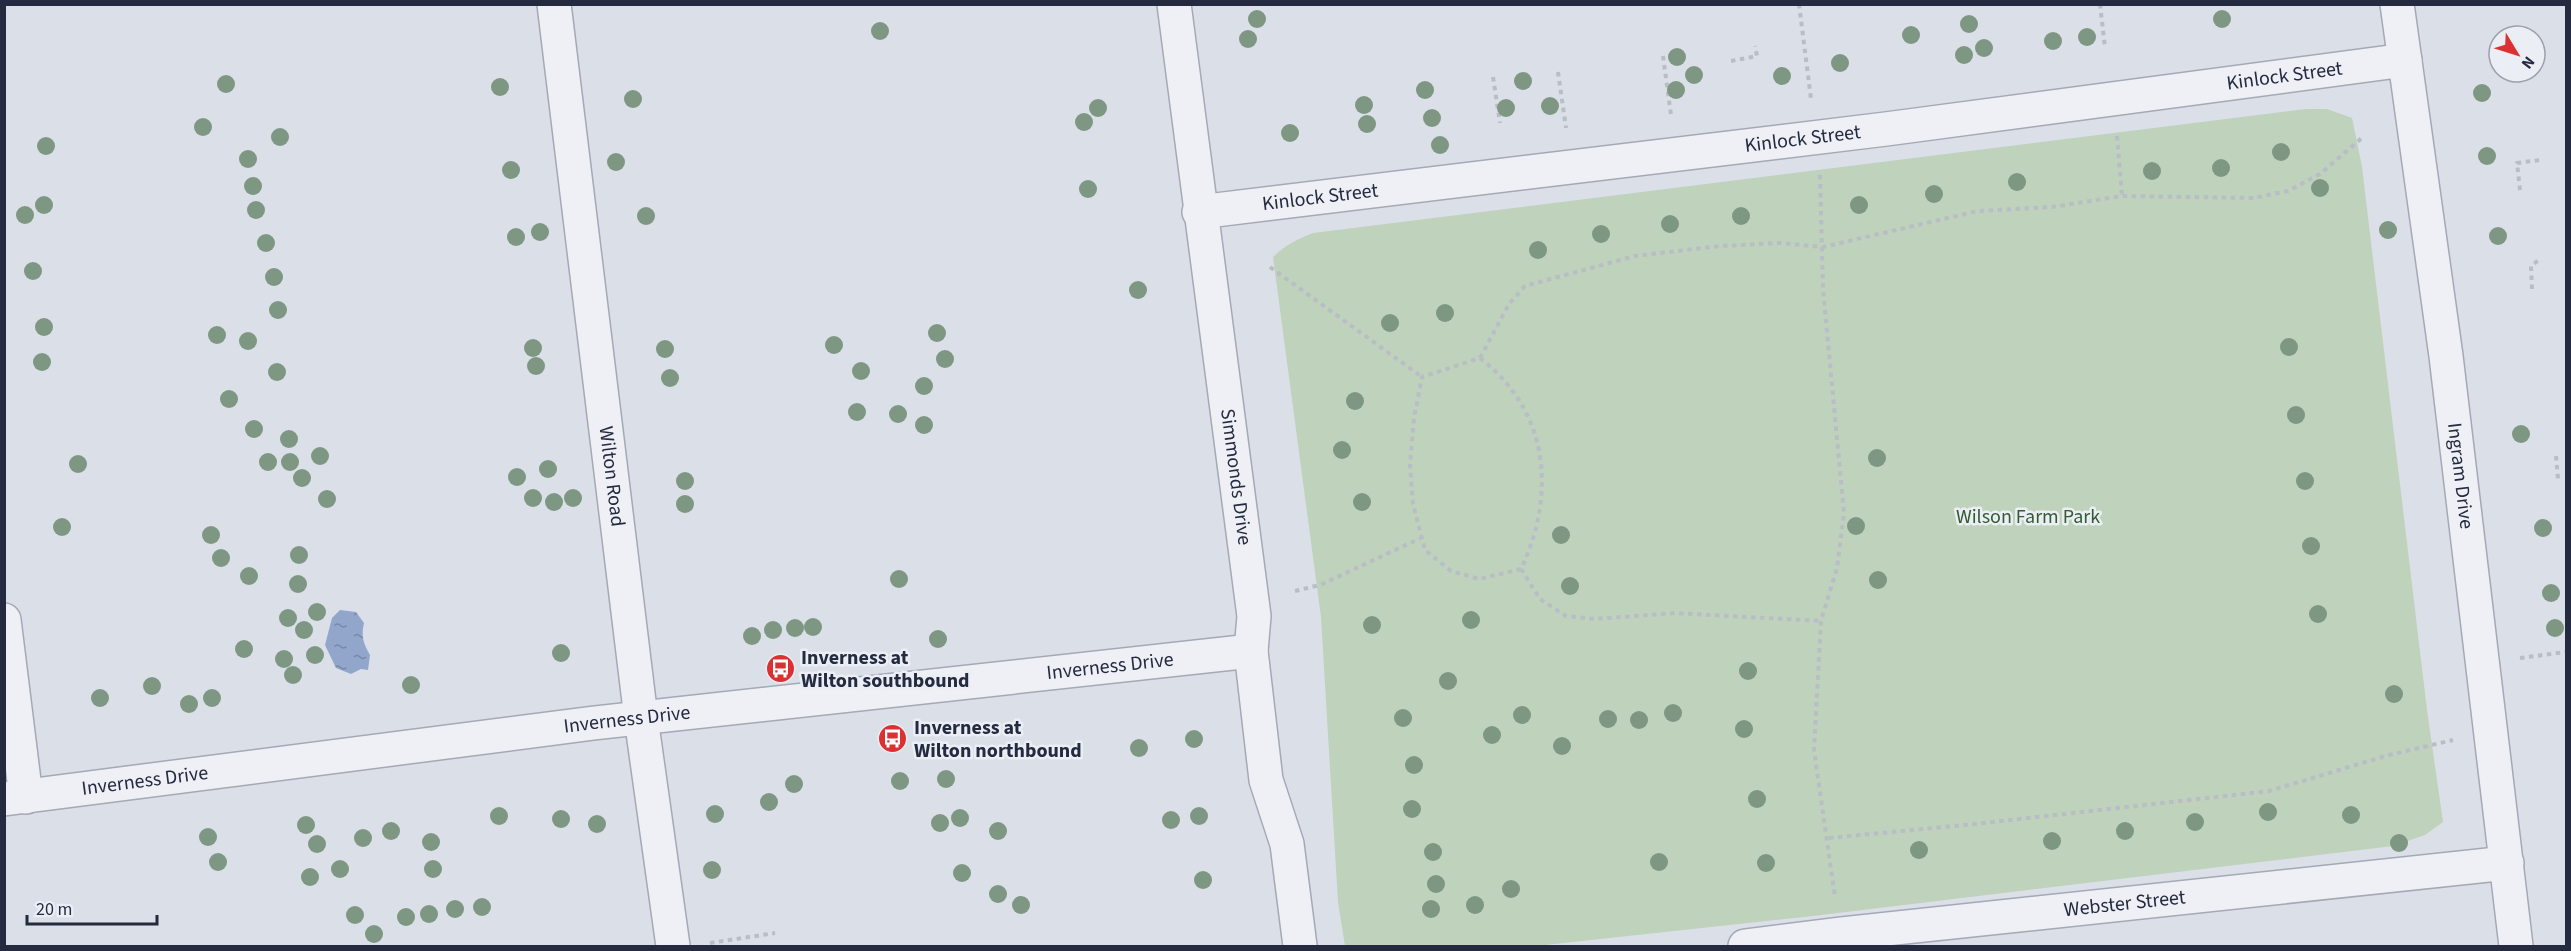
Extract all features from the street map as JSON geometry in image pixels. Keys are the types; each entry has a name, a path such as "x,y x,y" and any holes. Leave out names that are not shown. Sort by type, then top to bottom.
{"street":[{"name":"Wilton Road","path":"555,4 641,717 672,946"},
{"name":"Simmonds Drive","path":"1174,4 1199,212 1254,616 1251,651 1266,780 1287,844 1300,946"},
{"name":"Ingram Drive","path":"2397,4 2446,356 2516,946"},
{"name":"Kinlock Street","path":"1199,212 1816,137 2405,60"},
{"path":"4,620 15,798"},
{"name":"Inverness Drive","path":"15,798 641,717 1251,651"},
{"name":"Webster Street","path":"1745,946 1840,934 1905,937 2507,863"}],"path":[{"path":"1799,4 1821,184 1823,289 1844,513 1837,568 1821,621 1814,750 1840,934"},
{"path":"2100,4 2105,48"},
{"path":"1731,61 1757,56 1755,46"},
{"path":"1664,56 1677,154"},
{"path":"1557,72 1571,167"},
{"path":"1493,77 1500,123"},
{"path":"2113,99 2122,196"},
{"path":"1422,377 1480,358 1509,304 1525,286 1635,256 1720,246 1779,243 1823,248 1978,211 2052,207 2122,196 2253,198 2288,191 2320,174 2364,136"},
{"path":"2520,190 2517,163 2540,160"},
{"path":"2532,290 2531,266 2540,259"},
{"path":"1270,267 1306,296 1422,377"},
{"path":"1480,358 1509,387 1530,418 1540,454 1542,506 1534,541 1521,569"},
{"path":"1422,377 1414,418 1410,465 1413,504 1425,550 1451,571 1479,579 1521,569"},
{"path":"2556,456 2558,479"},
{"path":"1295,591 1320,585 1421,537"},
{"path":"1521,569 1540,599 1566,616 1594,619 1676,613 1821,621"},
{"path":"2484,664 2566,652"},
{"path":"1828,838 1975,825 2269,791 2388,755 2492,731"},
{"path":"709,943 774,933"}],"green space":[{"name":"Wilson Farm Park","path":"2306,109 2327,109 2352,118 2362,167 2427,710 2443,822 2425,835 2393,846 1813,916 1536,946 1345,946 1338,902 1321,617 1273,257 1292,243 1313,233"}],"water":[{"path":"340,610 356,612 364,623 363,639 370,655 368,670 361,669 351,674 336,668 325,645 332,618"}],"place":[{"name":"Inverness at Wilton southbound","path":"780,669"},
{"name":"Inverness at Wilton northbound","path":"893,739"}]}
